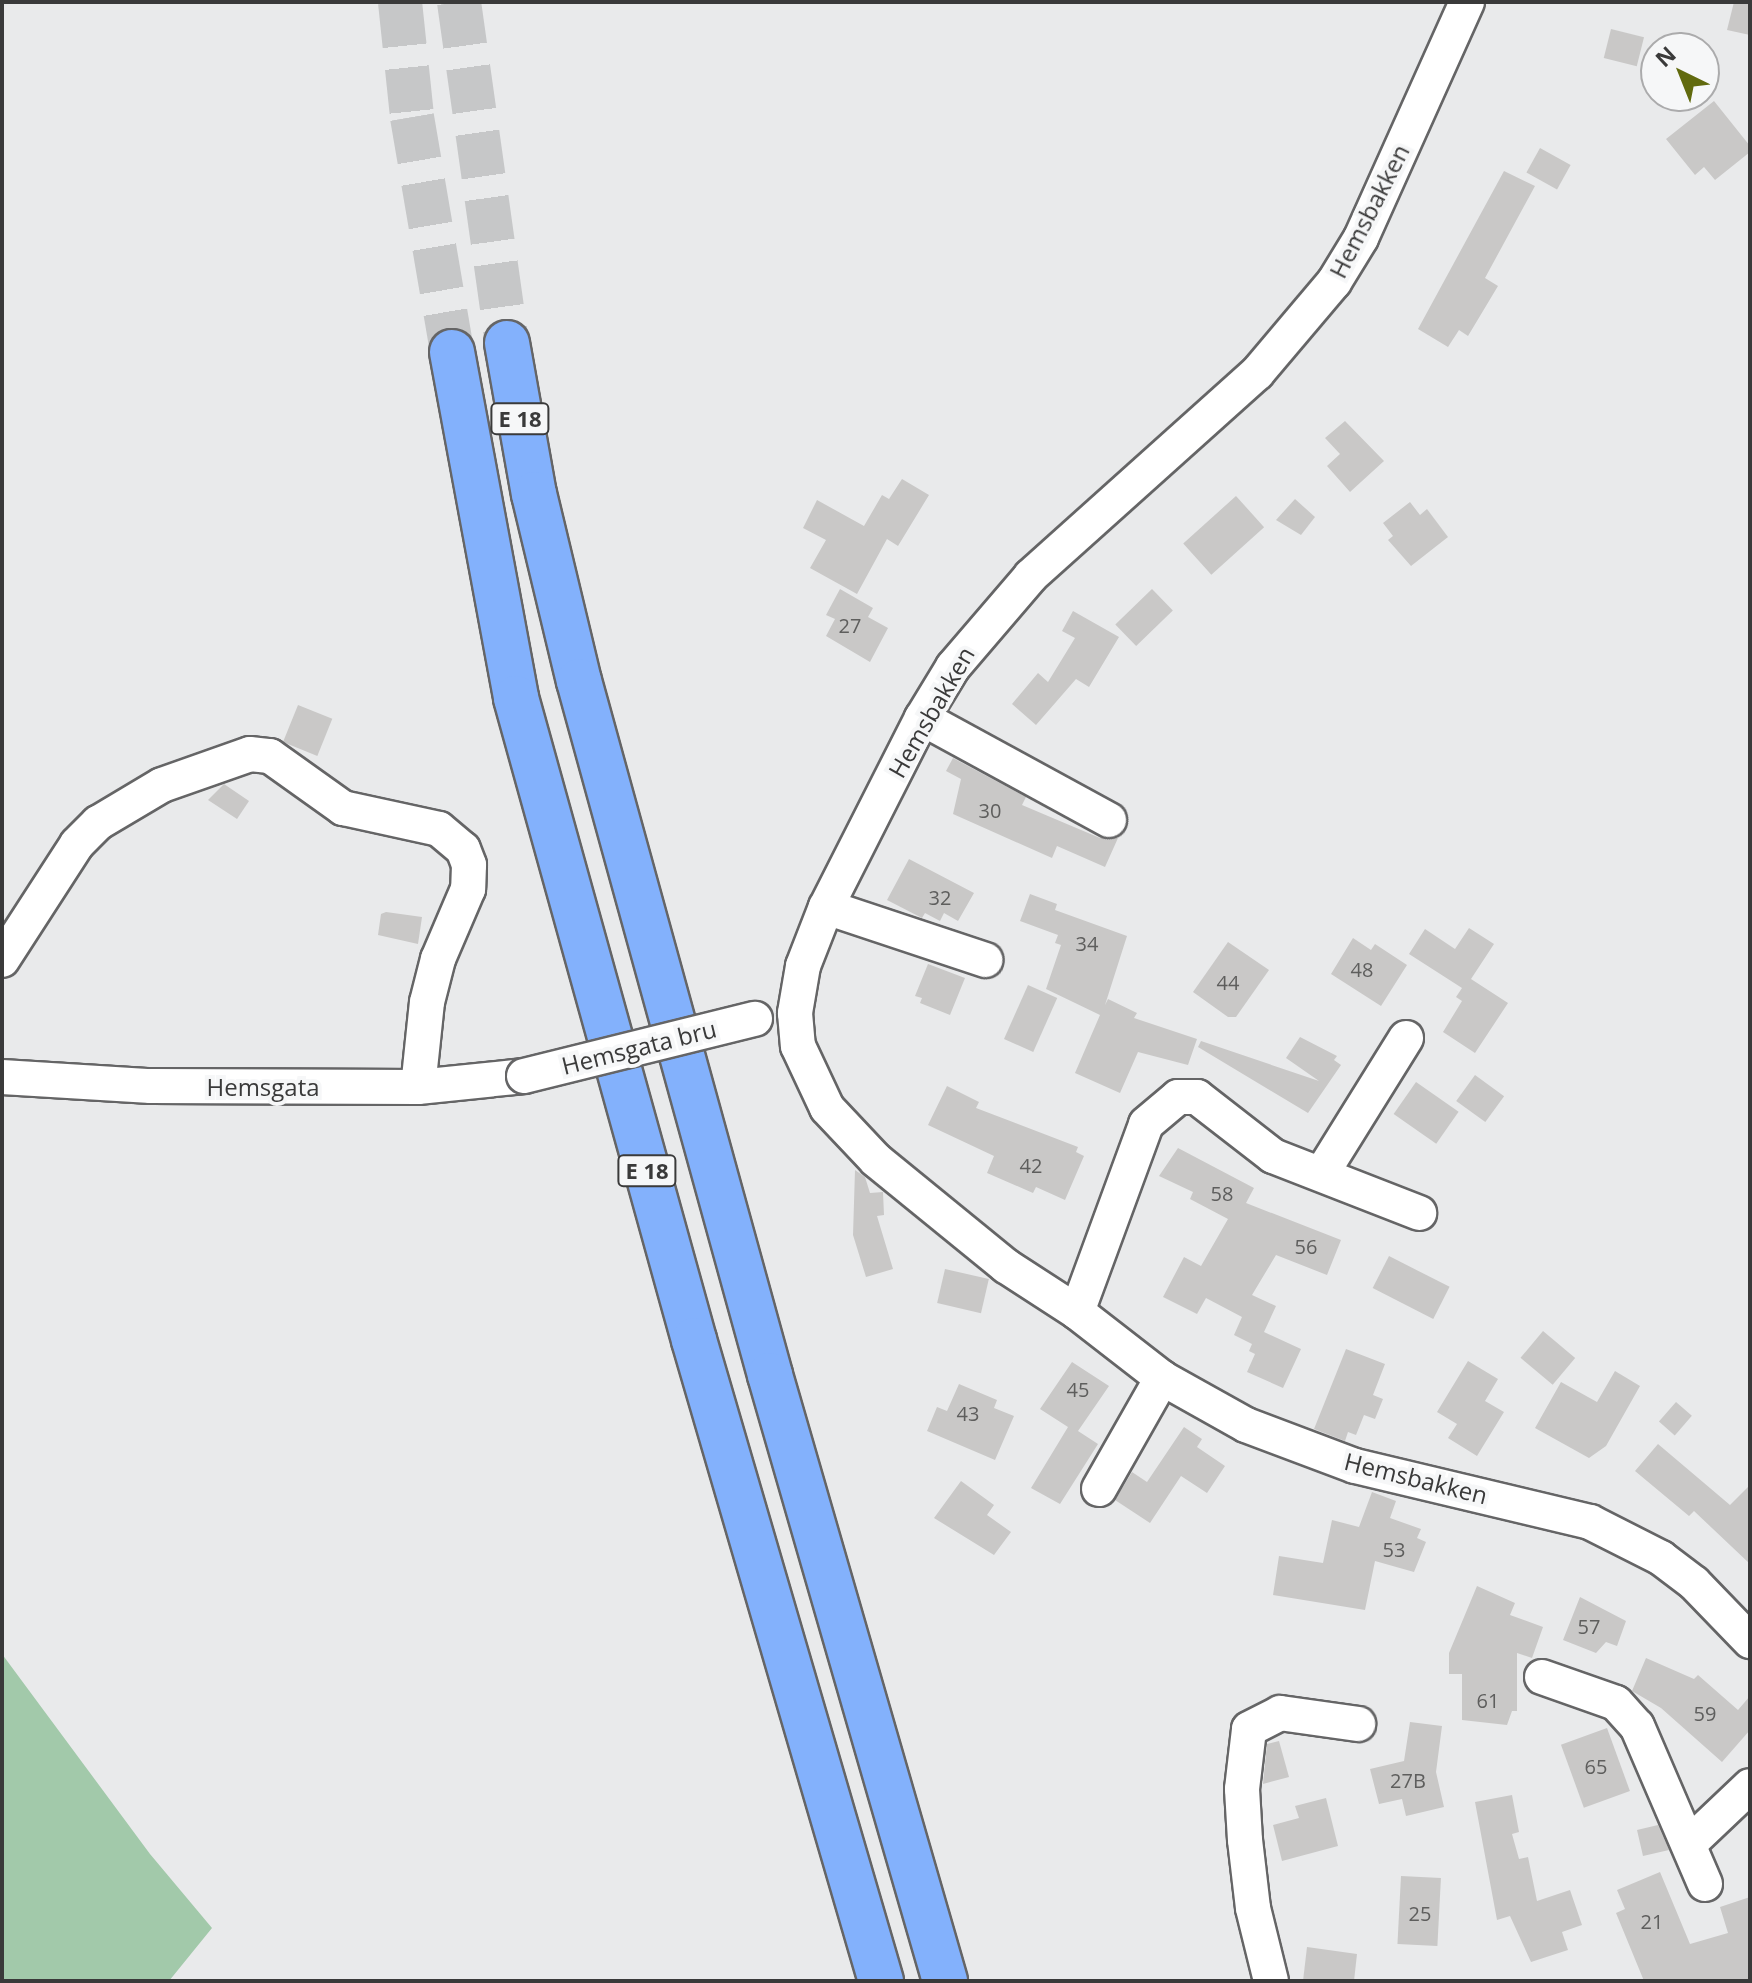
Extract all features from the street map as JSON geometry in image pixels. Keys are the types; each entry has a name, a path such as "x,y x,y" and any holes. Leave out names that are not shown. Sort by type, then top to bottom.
{"highway":[{"name":"E 18","path":"507,343 534,494 583,696 945,1981"},
{"name":"E 18","path":"452,352 516,698 694,1340 881,1981"}],"street":[{"name":"Hemsbakken","path":"1467,2 1361,238 1334,282 1257,373 1031,576 978,634 922,718 826,907 803,966 795,1013 798,1046 810,1077 847,1133 1006,1266 1077,1312 1162,1378 1246,1425 1340,1461 1590,1522 1661,1558 1694,1583 1750,1641"},
{"path":"922,718 1109,820"},
{"path":"2,960 77,844 98,823 162,785 250,754 270,756 343,808 439,829 463,849 469,865 468,889 430,988 418,1087"},
{"path":"826,907 985,960"},
{"name":"Hemsgata bru","path":"524,1076 755,1019 795,1013"},
{"path":"1322,1173 1406,1038"},
{"name":"Hemsgata","path":"2,1077 151,1086 418,1087 524,1076"},
{"path":"1077,1312 1146,1124 1178,1097 1197,1097 1273,1156 1419,1213"},
{"path":"1099,1489 1162,1378"},
{"path":"1542,1677 1591,1692 1623,1710 1646,1745 1691,1842 1705,1884"},
{"path":"1271,1981 1253,1908 1245,1840 1242,1789 1249,1729 1280,1713 1358,1724"},
{"path":"1691,1842 1750,1786"}],"green space":[{"path":"2,1654 150,1854 212,1928 169,1981 2,1981"}],"building":[{"path":"1734,2 1750,2 1750,35 1727,30"},
{"path":"1611,29 1640,36 1637,66 1604,58"},
{"path":"1720,108 1750,146 1750,152 1715,180 1704,167 1695,175 1666,139 1700,112 1720,112"},
{"path":"1540,148 1571,165 1557,189 1526,172"},
{"path":"1504,171 1535,186 1485,278 1498,286 1468,336 1459,330 1448,347 1418,329"},
{"path":"1345,421 1384,461 1350,492 1327,466 1340,454 1325,438"},
{"path":"902,479 929,495 898,546 887,539 857,594 810,568 826,540 803,528 817,500 864,526 882,495 889,499"},
{"path":"1236,496 1264,527 1211,575 1183,544"},
{"path":"1295,499 1315,517 1301,535 1276,520"},
{"path":"1410,502 1420,515 1427,509 1448,537 1411,566 1388,540 1393,536 1383,523"},
{"path":"840,589 873,608 868,617 888,628 870,662 826,636 835,619 826,615"},
{"path":"1152,589 1173,611 1136,646 1115,624"},
{"path":"1073,611 1119,637 1089,687 1076,679 1036,725 1012,704 1038,673 1048,682 1075,638 1062,631"},
{"path":"298,705 332,719 317,756 283,742"},
{"path":"953,758 1026,797 1022,805 1100,838 1118,838 1105,867 1057,846 1052,858 953,814 961,779 946,771"},
{"path":"224,784 249,801 237,819 208,800"},
{"path":"909,859 974,893 958,921 944,913 940,921 925,913 922,918 887,900"},
{"path":"1030,894 1057,904 1055,910 1127,936 1105,1005 1108,999 1137,1013 1134,1018 1197,1039 1188,1065 1138,1052 1120,1093 1075,1073 1100,1015 1046,989 1061,945 1055,943 1058,935 1020,921"},
{"path":"381,914 422,917 418,944 378,935"},
{"path":"1469,928 1494,944 1471,979 1508,1003 1475,1053 1443,1032 1462,1001 1456,997 1462,988 1409,954 1425,929 1455,949"},
{"path":"1353,938 1371,950 1375,944 1407,965 1381,1006 1331,974"},
{"path":"1228,942 1269,970 1236,1017 1228,1017 1193,992"},
{"path":"928,964 965,978 950,1015 920,1003 922,998 915,996"},
{"path":"1028,985 1057,998 1033,1052 1004,1039"},
{"path":"1300,1037 1337,1056 1334,1060 1341,1065 1308,1113 1198,1047 1201,1041 1319,1081 1286,1058"},
{"path":"1475,1075 1504,1096 1485,1122 1456,1101"},
{"path":"1416,1082 1459,1112 1436,1144 1394,1114"},
{"path":"947,1086 979,1102 976,1108 1078,1147 1076,1152 1084,1156 1065,1200 1036,1187 1033,1193 987,1173 994,1156 928,1125"},
{"path":"1178,1148 1254,1188 1246,1203 1341,1240 1327,1275 1276,1255 1252,1295 1276,1306 1264,1332 1301,1349 1283,1388 1247,1372 1255,1354 1249,1351 1252,1344 1234,1335 1242,1317 1206,1298 1197,1314 1163,1297 1184,1257 1201,1266 1228,1219 1190,1199 1193,1192 1159,1176"},
{"path":"855,1170 865,1177 870,1193 883,1192 884,1215 877,1216 893,1269 866,1277 853,1235"},
{"path":"1389,1256 1450,1287 1433,1319 1373,1288"},
{"path":"945,1269 989,1279 981,1313 937,1303"},
{"path":"1543,1331 1575,1358 1553,1385 1521,1358"},
{"path":"1346,1349 1385,1364 1373,1395 1383,1399 1375,1419 1364,1415 1356,1435 1348,1432 1345,1441 1314,1429"},
{"path":"1468,1361 1498,1379 1485,1401 1504,1412 1477,1456 1448,1438 1457,1424 1437,1412"},
{"path":"1072,1362 1109,1386 1078,1431 1098,1444 1060,1504 1031,1488 1068,1427 1040,1409"},
{"path":"1615,1371 1640,1386 1606,1446 1589,1458 1535,1428 1561,1382 1597,1402"},
{"path":"959,1384 997,1400 994,1408 1014,1416 995,1460 927,1431 937,1407 947,1411"},
{"path":"1676,1402 1692,1416 1675,1435 1659,1422"},
{"path":"1184,1427 1202,1439 1197,1447 1225,1466 1207,1493 1181,1476 1150,1523 1115,1500 1132,1472 1147,1482"},
{"path":"1658,1444 1730,1505 1750,1485 1750,1564 1694,1511 1689,1516 1635,1471"},
{"path":"961,1481 994,1505 987,1515 1011,1532 994,1555 934,1518"},
{"path":"1372,1492 1396,1501 1390,1518 1421,1529 1417,1538 1426,1542 1414,1572 1375,1561 1365,1610 1273,1595 1279,1556 1323,1563 1332,1520 1359,1527"},
{"path":"1477,1586 1515,1603 1510,1615 1543,1627 1532,1658 1517,1653 1517,1711 1512,1711 1507,1725 1462,1720 1462,1674 1449,1674 1449,1653"},
{"path":"1580,1597 1626,1621 1617,1646 1606,1642 1596,1653 1563,1640"},
{"path":"1646,1658 1694,1679 1698,1675 1738,1710 1750,1696 1750,1730 1722,1762 1661,1708 1632,1691"},
{"path":"1410,1722 1442,1726 1436,1772 1444,1807 1406,1816 1402,1799 1379,1804 1370,1769 1404,1761"},
{"path":"1607,1728 1630,1791 1584,1808 1561,1745"},
{"path":"1279,1741 1289,1777 1263,1784 1267,1744"},
{"path":"1512,1795 1519,1832 1512,1834 1519,1859 1528,1857 1537,1901 1570,1890 1582,1925 1562,1932 1568,1950 1531,1962 1510,1916 1497,1920 1475,1802"},
{"path":"1326,1798 1338,1846 1282,1861 1273,1825 1299,1818 1295,1806"},
{"path":"1658,1825 1669,1850 1643,1856 1637,1830"},
{"path":"1660,1872 1690,1944 1728,1933 1720,1907 1750,1897 1750,1981 1644,1981 1616,1913 1625,1909 1617,1890"},
{"path":"1401,1876 1441,1878 1437,1946 1397,1944"},
{"path":"1307,1947 1357,1954 1354,1981 1303,1981"}],"tunnel":[{"path":"400,2 412,117 452,352"},
{"path":"459,2 507,343"}]}
